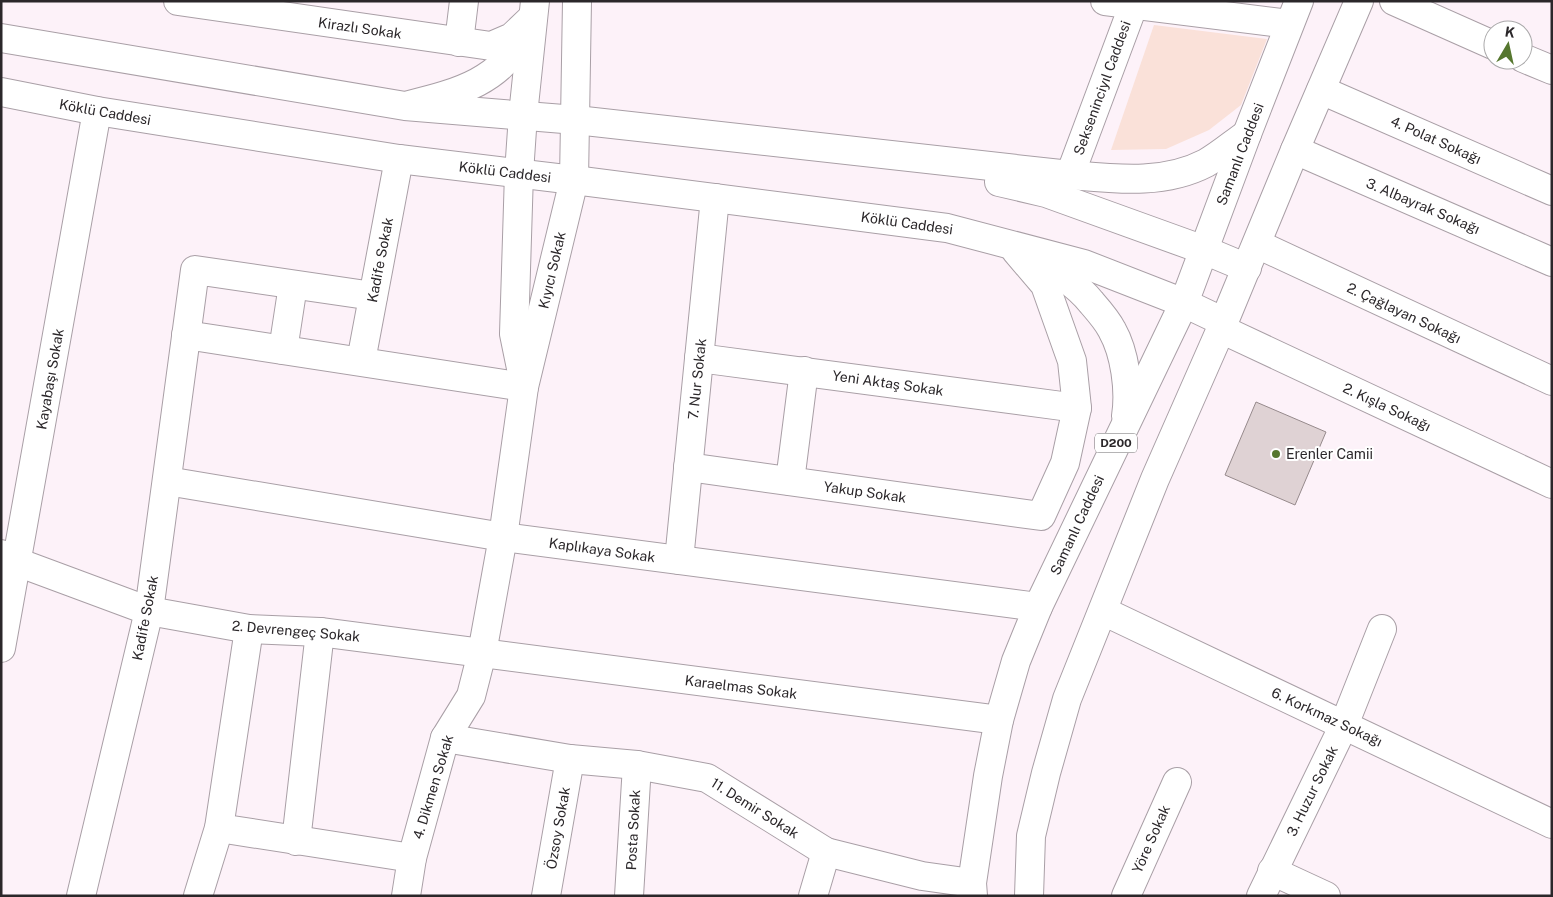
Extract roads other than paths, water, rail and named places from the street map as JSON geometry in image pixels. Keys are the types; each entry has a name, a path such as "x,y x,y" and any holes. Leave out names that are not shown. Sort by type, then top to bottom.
{"street":[{"name":"Kirazlı Sokak","path":"178,1 491,46 512,37 534,9"},
{"path":"459,42 464,1"},
{"name":"Kıyıcı Sokak","path":"502,537 524,387 574,180 577,1"},
{"path":"1105,1 1294,13"},
{"path":"1029,896 1031,836 1046,773 1067,699 1155,479 1223,326 1358,1"},
{"path":"1394,1 1483,40"},
{"name":"Sekseninciyıl Caddesi","path":"1070,175 1134,3"},
{"path":"405,106 464,89 494,74 520,46 534,9"},
{"path":"186,335 524,387 514,334 519,173 534,9"},
{"name":"Samanlı Caddesi","path":"972,889 986,785 999,720 1016,661 1038,607 1184,303 1294,13"},
{"path":"1,38 405,106 576,120 1070,175 1134,180 1177,174 1206,162 1247,134"},
{"path":"1533,62 1552,70"},
{"name":"4. Polat Sokağı","path":"1321,90 1552,191"},
{"name":"Köklü Caddesi","path":"1,92 97,111 399,159 946,228 1084,264 1184,303"},
{"name":"Kayabaşı Sokak","path":"1,648 9,558 97,111"},
{"name":"3. Albayrak Sokağı","path":"1295,150 1552,262"},
{"name":"2. Çağlayan Sokağı","path":"888,155 1046,193 1204,250 1252,256 1552,381"},
{"name":"Kadife Sokak","path":"361,362 399,159"},
{"name":"7. Nur Sokak","path":"679,560 715,198"},
{"path":"1010,244 1045,285 1072,361 1077,408"},
{"path":"1010,244 1070,282 1091,300 1112,330 1124,362 1128,401 1124,426"},
{"name":"Kadife Sokak","path":"81,896 149,611 195,270 293,285"},
{"path":"283,350 293,285 373,296"},
{"name":"2. Kışla Sokağı","path":"1184,303 1223,326 1552,484"},
{"name":"Yeni Aktaş Sokak","path":"699,358 1077,408"},
{"path":"790,481 804,372"},
{"name":"Yakup Sokak","path":"688,467 1041,516 1065,463 1077,408"},
{"name":"Kaplıkaya Sokak","path":"166,481 502,537 1038,607"},
{"name":"4. Dikmen Sokak","path":"406,896 412,858 445,738 471,696 482,653 502,537"},
{"name":"2. Devrengeç Sokak","path":"9,558 149,611 249,629 320,632 482,653"},
{"name":"6. Korkmaz Sokağı","path":"1103,611 1552,824"},
{"path":"198,896 219,828 249,629"},
{"name":"3. Huzur Sokak","path":"1261,896 1344,725 1382,629"},
{"path":"296,840 320,632"},
{"name":"Karaelmas Sokak","path":"482,653 999,720"},
{"name":"11. Demir Sokak","path":"445,738 570,759 637,765 707,778 826,852 972,889"},
{"name":"Özsoy Sokak","path":"546,896 570,759"},
{"name":"Posta Sokak","path":"629,896 637,765"},
{"name":"Yöre Sokak","path":"1126,896 1176,782"},
{"path":"219,828 412,858"},
{"path":"813,896 826,852"},
{"path":"1272,871 1326,896"}],"place":[{"name":"Erenler Camii","path":"1276,454"}]}
